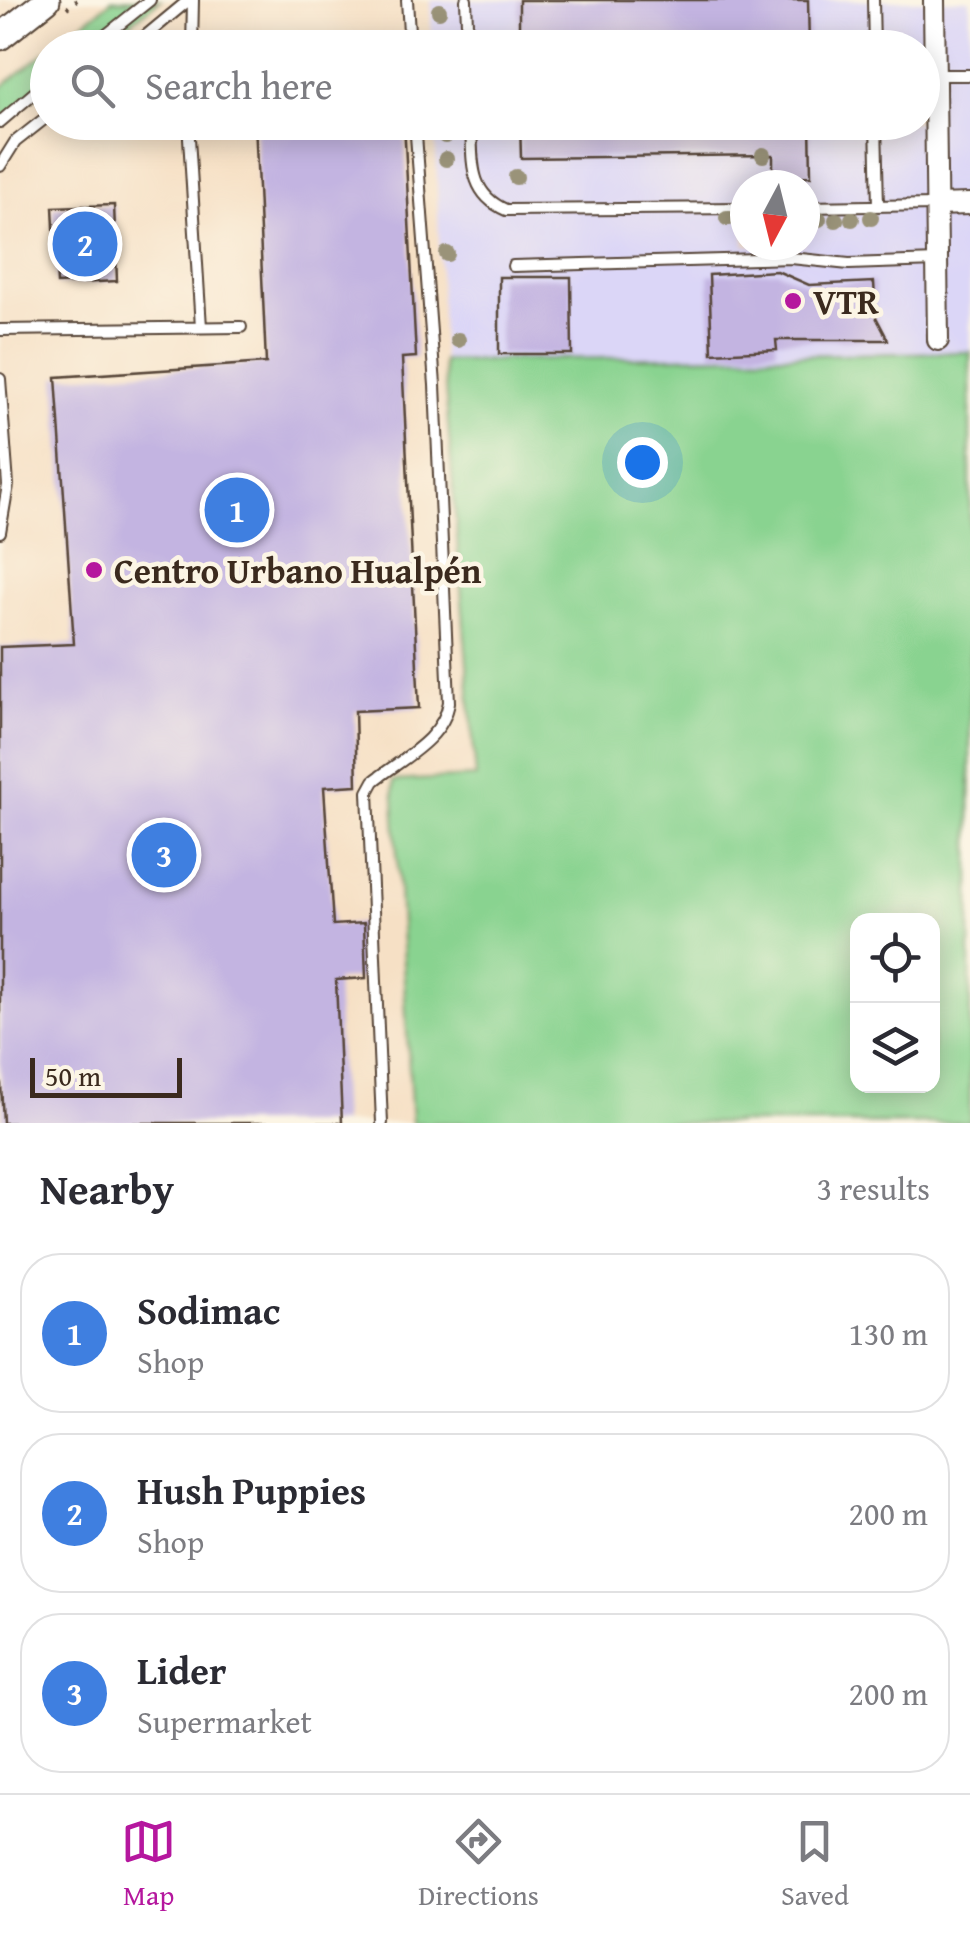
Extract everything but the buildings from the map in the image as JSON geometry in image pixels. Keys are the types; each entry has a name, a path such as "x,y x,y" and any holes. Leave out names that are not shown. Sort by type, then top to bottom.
{"street":[{"path":"0,37 46,0"},
{"path":"934,0 934,30"},
{"path":"935,140 938,340"},
{"path":"936,205 970,204"}],"lane":[{"path":"112,30 150,0"},
{"path":"154,30 191,0"},
{"path":"191,0 192,30"},
{"path":"406,0 408,30"},
{"path":"466,0 467,30"},
{"path":"873,0 874,30"},
{"path":"940,76 970,75"},
{"path":"0,122 30,96"},
{"path":"0,166 15,142 30,130"},
{"path":"189,140 201,327"},
{"path":"382,1123 366,803 374,781 442,726 449,702 417,140"},
{"path":"473,140 474,180 486,199 506,210 730,208"},
{"path":"876,140 878,206"},
{"path":"820,207 936,205"},
{"path":"513,266 791,258 849,264 937,261"},
{"path":"0,330 241,327"},
{"path":"0,379 8,484 0,532"}],"shaded area":[{"path":"430,0 970,0 970,352 443,361 436,140 940,140 940,30 431,30"}],"green space":[{"path":"112,0 160,0 121,30 74,30"},
{"path":"30,64 30,101 0,125 0,88"},
{"path":"970,352 970,1123 412,1123 393,781 476,777 443,361"}],"place":[{"name":"Hush Puppies","path":"85,244"},
{"name":"VTR","path":"793,301"},
{"name":"Sodimac","path":"237,510"},
{"name":"Centro Urbano Hualpén","path":"94,570"},
{"name":"Lider","path":"164,855"}]}
